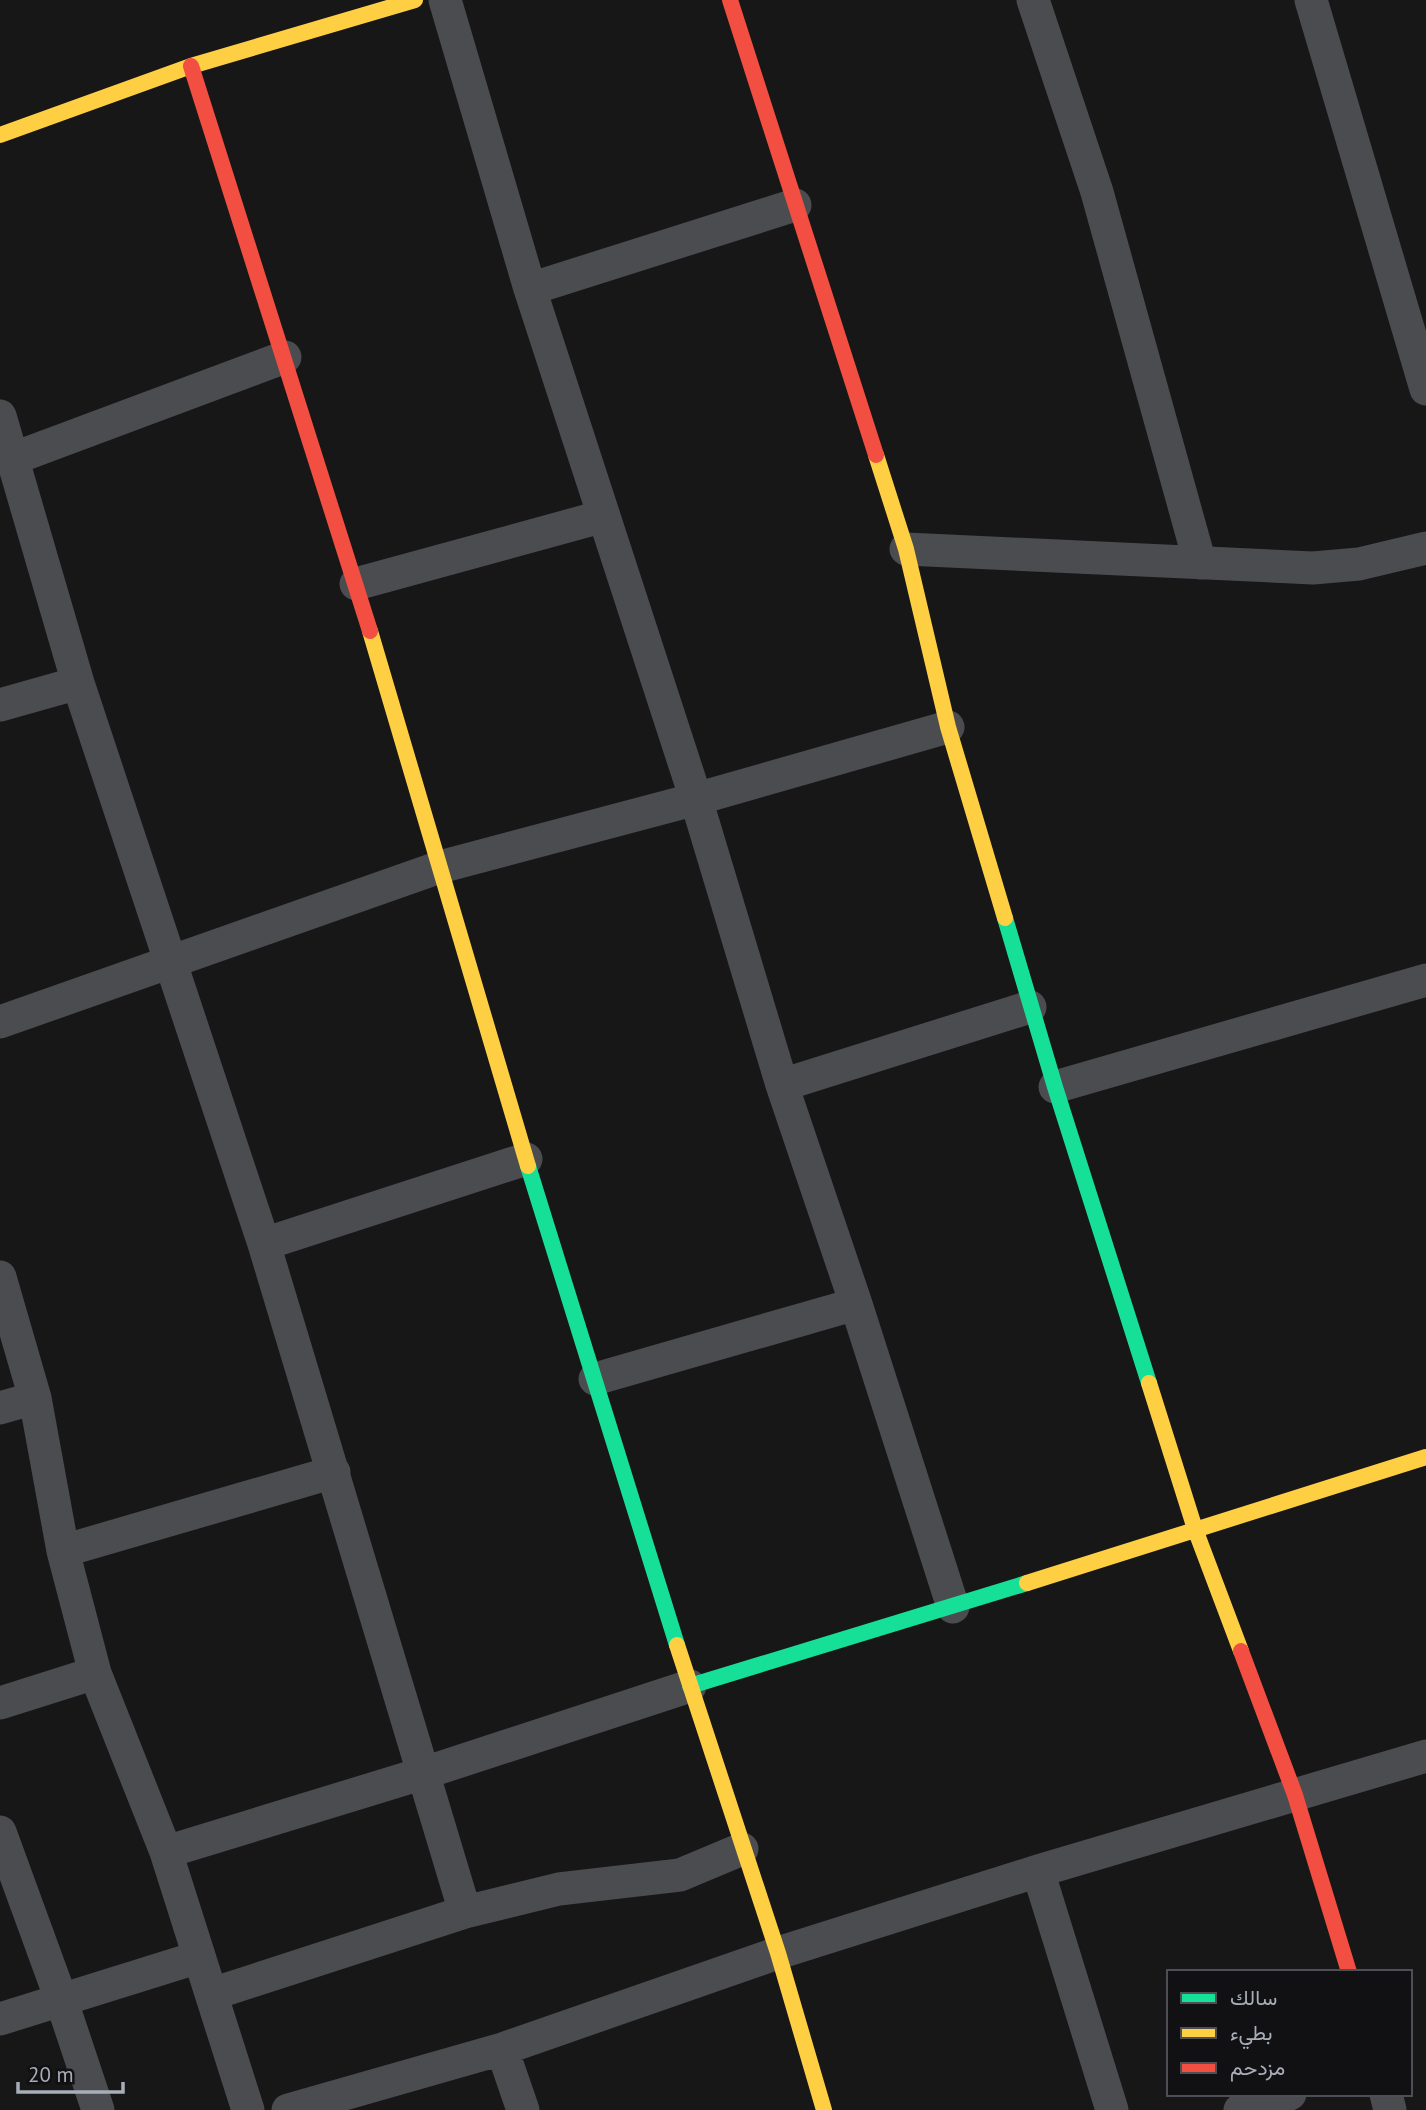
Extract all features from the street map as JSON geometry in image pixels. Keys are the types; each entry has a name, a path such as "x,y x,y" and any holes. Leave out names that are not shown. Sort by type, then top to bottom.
{"street":[{"path":"0,135 191,66 415,0"},
{"path":"445,0 530,289 695,799 782,1085 856,1304 953,1607"},
{"path":"730,0 906,549 948,727 1055,1087 1195,1529 1296,1795 1348,1970"},
{"path":"1033,0 1097,192 1200,563"},
{"path":"1311,0 1426,389"},
{"path":"191,66 356,584 526,1159 690,1686 778,1953 824,2110"},
{"path":"530,289 795,205"},
{"path":"285,357 4,433 78,683 264,1244 465,1912"},
{"path":"356,584 604,516"},
{"path":"906,549 1313,568 1359,564 1426,548"},
{"path":"0,705 78,683"},
{"path":"0,1022 440,867 695,799 948,727"},
{"path":"1055,1087 1426,980"},
{"path":"782,1085 1030,1007"},
{"path":"264,1244 526,1159"},
{"path":"0,1277 35,1398 63,1551 95,1673 166,1852 248,2110"},
{"path":"595,1379 856,1304"},
{"path":"0,1408 35,1398"},
{"path":"166,1852 1426,1457"},
{"path":"63,1551 334,1472"},
{"path":"0,1703 95,1673"},
{"path":"288,2110 502,2049 778,1953 1038,1871 1426,1756"},
{"path":"0,1832 98,2110"},
{"path":"212,1994 465,1912 559,1889 680,1875 742,1849"},
{"path":"1038,1871 1112,2110"},
{"path":"0,2019 199,1957"},
{"path":"502,2049 523,2110"},
{"path":"1240,2110 1284,2096"}],"traffic: fast":[{"path":"1005,918 1055,1087 1149,1383"},
{"path":"528,1166 677,1645"},
{"path":"690,1686 1027,1583"}],"traffic: slow":[{"path":"0,135 191,66 415,0"},
{"path":"876,455 906,549 948,727 1005,918"},
{"path":"370,631 528,1166"},
{"path":"1149,1383 1195,1529 1241,1651"},
{"path":"1027,1583 1426,1457"},
{"path":"677,1645 778,1953 824,2110"}],"traffic: jam":[{"path":"730,0 876,455"},
{"path":"191,66 370,631"},
{"path":"1241,1651 1295,1795 1348,1970"}]}
